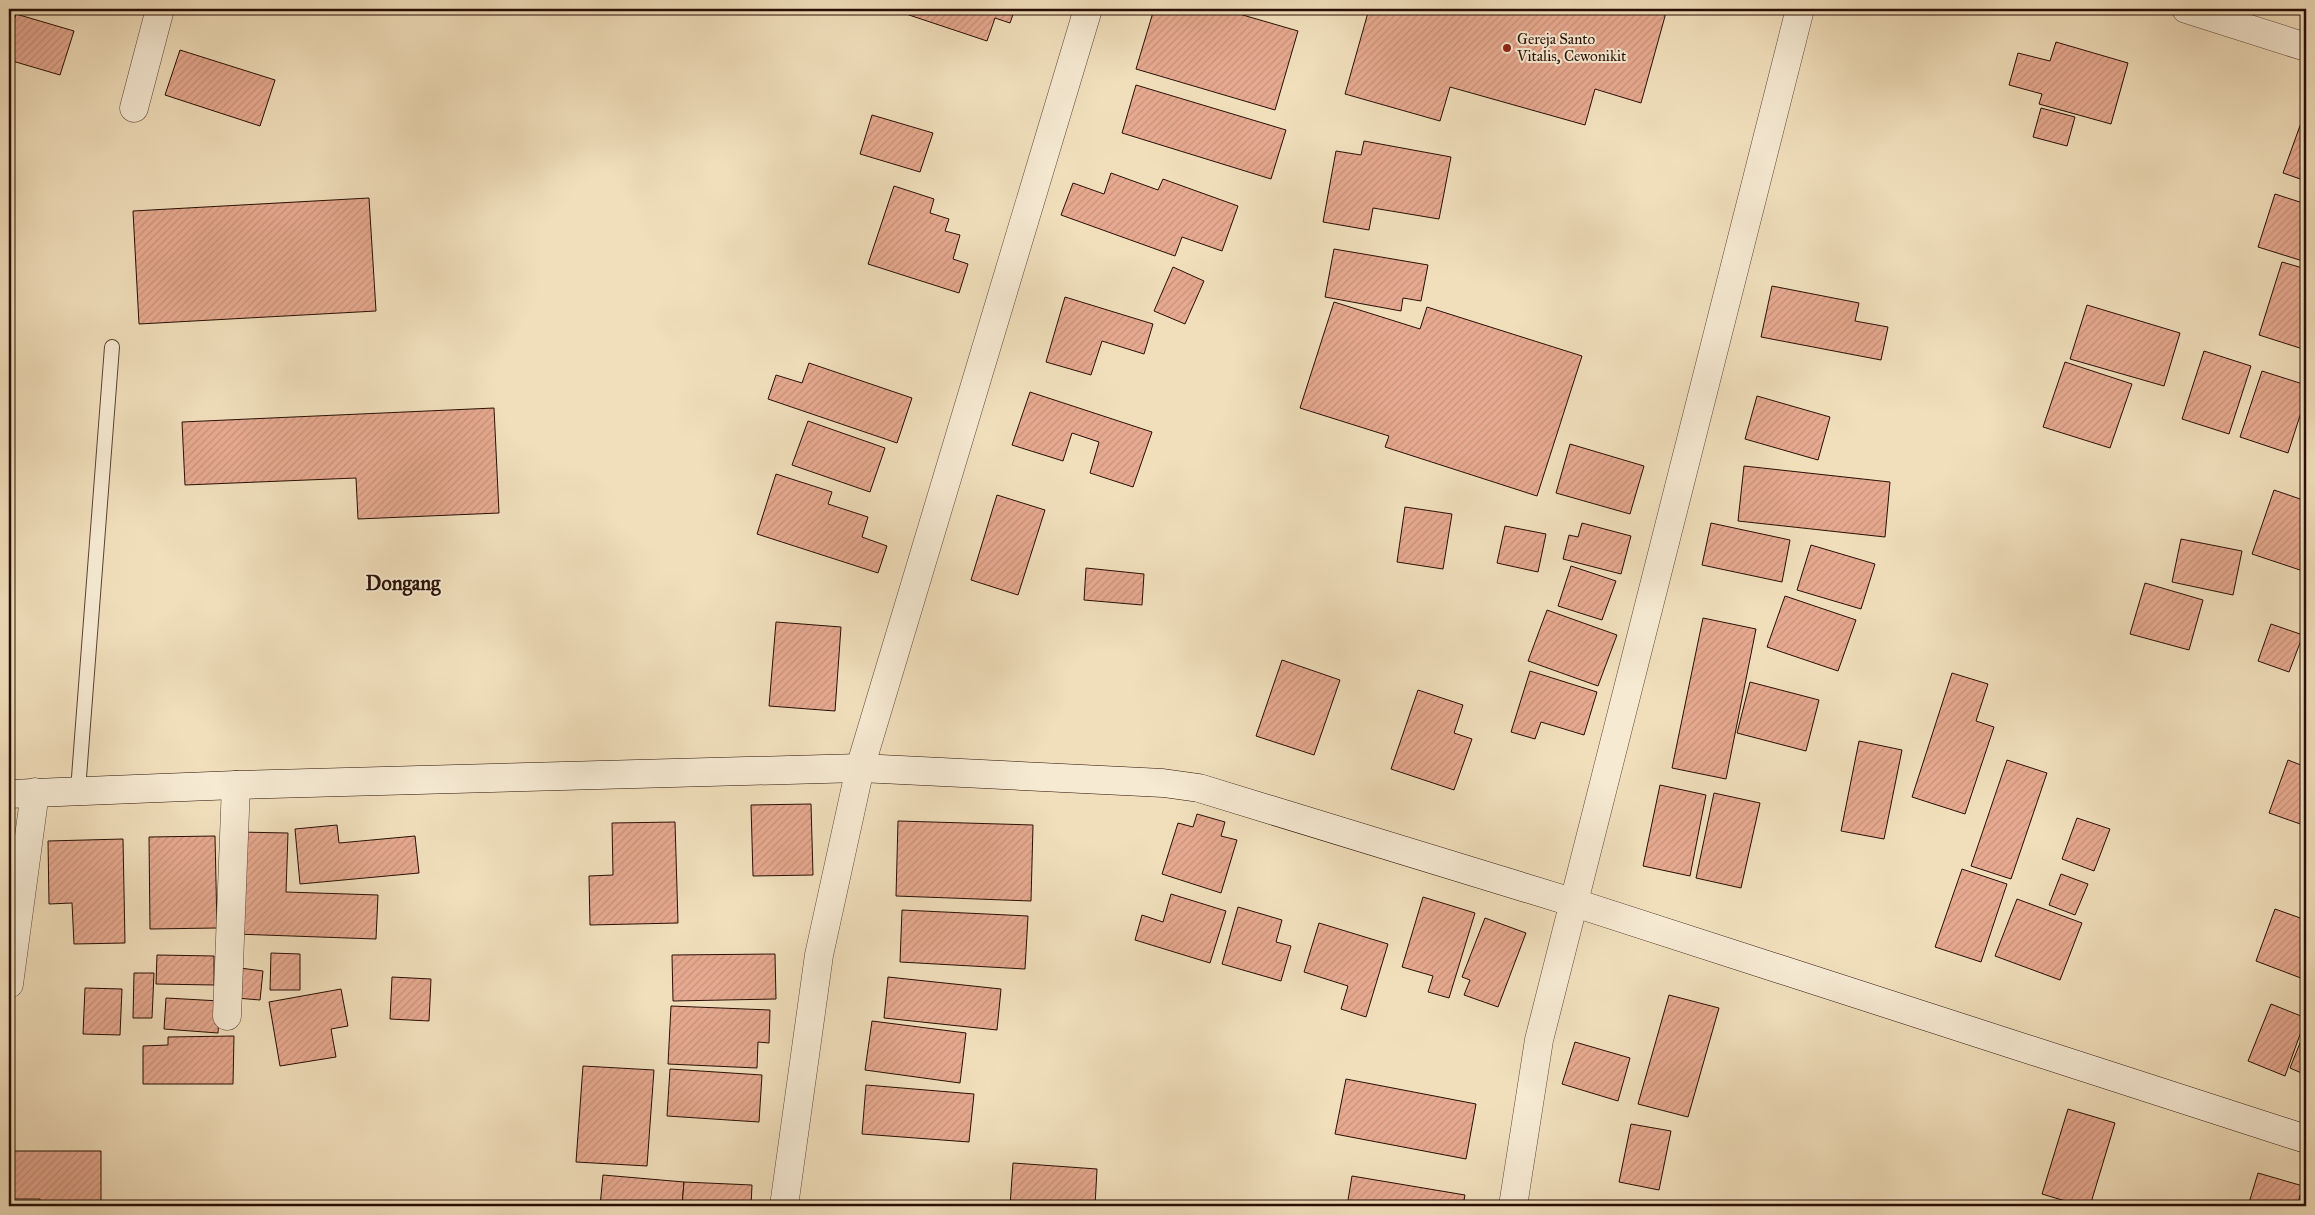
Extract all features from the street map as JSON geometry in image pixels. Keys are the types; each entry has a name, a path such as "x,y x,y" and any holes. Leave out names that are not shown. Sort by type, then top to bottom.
{"street":[{"path":"134,108 160,9"},
{"path":"784,1206 819,955 860,768 1088,9"},
{"path":"1514,1206 1539,1040 1800,9"},
{"path":"2186,9 2306,47"},
{"path":"9,984 22,793 236,785 860,768 1163,783 1199,788 1575,903 2306,1139"},
{"path":"227,1016 236,785"}],"lane":[{"path":"78,790 112,347"}],"building":[{"path":"908,9 1015,9 1010,23 995,18 987,41 906,14"},
{"path":"1154,9 1222,9 1298,31 1275,110 1136,69"},
{"name":"Gereja Santo Vitalis, Cewonikit","path":"1369,9 1667,9 1641,103 1595,89 1585,125 1450,87 1440,121 1345,94"},
{"path":"16,14 74,31 60,75 9,60 9,37"},
{"path":"2056,42 2128,63 2111,124 2039,104 2042,94 2009,85 2018,53 2050,61"},
{"path":"180,50 275,80 260,126 165,95"},
{"path":"1136,85 1286,130 1271,179 1122,133"},
{"path":"2041,108 2075,117 2067,146 2033,137"},
{"path":"2306,109 2306,181 2283,173"},
{"path":"872,115 933,133 920,172 860,154"},
{"path":"1364,141 1451,157 1439,219 1373,208 1369,230 1323,222 1336,151 1361,155"},
{"path":"1111,173 1158,190 1163,179 1238,206 1222,251 1182,237 1175,256 1061,215 1073,183 1104,194"},
{"path":"894,186 934,199 930,213 949,219 945,231 960,235 953,259 968,264 959,293 868,264"},
{"path":"2275,194 2306,204 2306,262 2258,247"},
{"path":"369,198 376,311 139,324 133,211"},
{"path":"1334,249 1428,265 1421,301 1403,298 1401,311 1325,297"},
{"path":"2282,262 2306,269 2306,350 2259,335"},
{"path":"1173,267 1204,281 1185,324 1154,311"},
{"path":"1772,286 1859,303 1855,321 1888,327 1881,360 1761,337"},
{"path":"1065,297 1153,324 1144,354 1102,341 1091,375 1046,362"},
{"path":"1334,302 1420,329 1427,307 1582,356 1537,496 1385,447 1389,436 1300,408"},
{"path":"2087,305 2180,333 2164,386 2070,359"},
{"path":"2204,351 2251,366 2229,434 2182,419"},
{"path":"2065,362 2132,384 2110,448 2043,427"},
{"path":"809,363 912,398 897,443 768,399 776,375 802,383"},
{"path":"2262,371 2306,385 2306,397 2288,453 2240,437"},
{"path":"1030,392 1152,432 1133,487 1090,473 1099,442 1072,433 1063,461 1012,445"},
{"path":"1757,396 1830,417 1818,460 1745,439"},
{"path":"494,408 499,513 358,519 356,478 185,485 182,422"},
{"path":"808,421 885,448 870,492 792,465"},
{"path":"1570,444 1644,466 1630,514 1556,493"},
{"path":"1744,466 1890,482 1885,537 1738,521"},
{"path":"776,474 832,492 828,504 868,517 862,537 887,546 878,573 757,534"},
{"path":"2274,490 2306,501 2306,572 2252,554"},
{"path":"997,495 1045,510 1018,595 971,580"},
{"path":"1405,507 1452,514 1443,569 1397,562"},
{"path":"1582,523 1631,536 1621,574 1563,559 1569,535 1578,537"},
{"path":"1711,523 1790,540 1782,582 1702,565"},
{"path":"1505,526 1546,534 1538,572 1497,563"},
{"path":"2181,539 2242,551 2233,595 2172,582"},
{"path":"1811,545 1875,564 1861,609 1797,590"},
{"path":"1571,566 1616,581 1602,620 1558,606"},
{"path":"1086,568 1144,574 1142,605 1084,600"},
{"path":"2145,583 2203,600 2189,650 2130,634"},
{"path":"1785,596 1856,620 1838,671 1767,647"},
{"path":"1547,610 1617,635 1598,686 1528,661"},
{"path":"1703,618 1756,629 1726,779 1672,768"},
{"path":"776,622 841,627 835,711 769,706"},
{"path":"2271,624 2303,635 2289,672 2258,661"},
{"path":"1282,660 1340,680 1314,755 1256,736"},
{"path":"1530,671 1597,692 1584,735 1541,722 1535,739 1511,732"},
{"path":"1952,673 1988,684 1976,721 1994,727 1965,814 1912,797"},
{"path":"1750,682 1819,700 1806,751 1737,733"},
{"path":"1418,690 1463,705 1454,733 1472,739 1454,790 1391,769"},
{"path":"1859,741 1902,750 1884,839 1841,831"},
{"path":"2007,760 2047,773 2011,879 1971,866"},
{"path":"2288,760 2306,767 2306,826 2269,813"},
{"path":"1660,785 1706,795 1690,876 1643,866"},
{"path":"1714,793 1760,803 1741,888 1696,878"},
{"path":"811,804 813,875 753,876 751,805"},
{"path":"1197,814 1225,822 1221,836 1237,840 1221,893 1162,874 1178,823 1193,827"},
{"path":"2077,818 2110,829 2094,871 2062,859"},
{"path":"898,821 1033,825 1031,901 896,896"},
{"path":"675,822 678,923 590,925 589,876 613,875 612,823"},
{"path":"337,825 339,843 415,836 419,873 300,884 295,829"},
{"path":"238,832 288,833 286,892 378,895 376,939 235,934"},
{"path":"9,833 22,834 9,886"},
{"path":"215,836 217,928 150,929 149,837"},
{"path":"123,839 125,943 74,944 72,903 49,904 48,841"},
{"path":"1962,869 2007,884 1981,962 1935,947"},
{"path":"2061,874 2088,884 2075,915 2049,905"},
{"path":"1171,894 1226,911 1210,963 1135,940 1142,915 1163,922"},
{"path":"1423,897 1475,913 1449,998 1428,992 1433,976 1402,967"},
{"path":"2017,899 2082,923 2060,980 1995,956"},
{"path":"1238,907 1282,920 1276,942 1291,946 1281,981 1222,964"},
{"path":"2275,909 2306,920 2306,980 2256,961"},
{"path":"902,910 1028,916 1025,969 900,962"},
{"path":"1485,918 1526,933 1498,1007 1464,995 1470,980 1462,977"},
{"path":"1319,923 1388,944 1366,1017 1341,1009 1348,986 1304,972"},
{"path":"271,953 300,954 300,990 270,990"},
{"path":"775,954 776,999 673,1001 672,955"},
{"path":"157,955 214,956 214,985 156,984"},
{"path":"240,968 263,971 260,1000 236,998"},
{"path":"134,973 154,973 152,1018 133,1018"},
{"path":"392,977 431,979 429,1021 390,1019"},
{"path":"888,977 1001,989 997,1030 884,1018"},
{"path":"85,988 122,989 120,1035 83,1034"},
{"path":"341,989 348,1026 331,1029 336,1057 280,1066 269,1002"},
{"path":"1669,995 1719,1008 1688,1117 1638,1104"},
{"path":"166,998 220,1001 218,1033 164,1029"},
{"path":"2271,1004 2306,1018 2285,1076 2248,1061"},
{"path":"671,1006 770,1010 769,1043 758,1042 757,1068 668,1064"},
{"path":"872,1021 966,1033 960,1083 865,1070"},
{"path":"2306,1028 2306,1075 2290,1068"},
{"path":"234,1036 233,1084 143,1084 143,1046 168,1045 168,1037"},
{"path":"1575,1042 1630,1058 1618,1101 1562,1084"},
{"path":"583,1066 654,1070 647,1166 576,1162"},
{"path":"670,1069 762,1075 759,1122 667,1116"},
{"path":"1346,1079 1476,1104 1466,1159 1335,1134"},
{"path":"866,1085 974,1094 969,1142 862,1134"},
{"path":"2068,1109 2115,1123 2090,1206 2082,1206 2042,1194"},
{"path":"1631,1124 1671,1131 1659,1190 1619,1182"},
{"path":"9,1151 101,1151 101,1206 40,1206 40,1199 9,1199"},
{"path":"1013,1163 1097,1169 1095,1206 1010,1206"},
{"path":"2258,1173 2303,1186 2297,1206 2248,1206"},
{"path":"603,1175 684,1182 682,1206 600,1206"},
{"path":"1352,1176 1465,1195 1463,1206 1347,1206"},
{"path":"684,1182 752,1185 751,1206 682,1206"}],"place":[{"name":"Gereja Santo Vitalis, Cewonikit","path":"1507,48"}],"district":[{"name":"Dongang","path":"403,583"}]}
